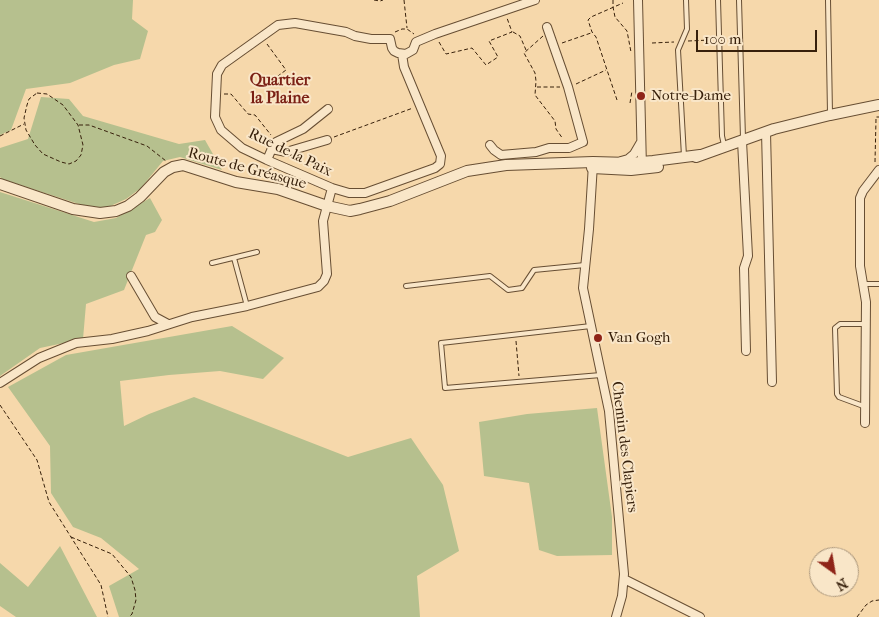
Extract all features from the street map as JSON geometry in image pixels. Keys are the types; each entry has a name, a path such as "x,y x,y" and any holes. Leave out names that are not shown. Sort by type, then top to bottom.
{"street":[{"path":"390,39 392,48 398,53 406,54 413,50 416,42 434,34 536,0"},
{"path":"638,0 642,165"},
{"name":"Rue de la Paix","path":"390,39 371,39 346,32 295,23 278,26 222,65 217,74 215,118 221,130 242,148 332,188 349,193 365,193 435,168 440,164 441,156 419,105"},
{"path":"490,145 501,155 536,152 549,148 569,148 583,142 568,87 548,29"},
{"path":"402,54 404,67 419,105"},
{"path":"616,162 654,168 700,155 774,129 830,115 879,106"},
{"path":"267,160 274,145 303,129 328,109"},
{"path":"766,132 772,382"},
{"path":"274,145 286,152 327,140"},
{"path":"593,165 628,159 634,154 642,140"},
{"path":"742,141 748,256 744,268 746,351"},
{"name":"Route de Gréasque","path":"0,184 73,209 100,213 116,211 128,206 140,197 164,172 173,167 183,165 236,182 278,190 327,206 350,210 390,201 467,171 506,165 593,165"},
{"path":"593,165 615,170 642,165"},
{"name":"Chemin des Clapiers","path":"593,165 583,288 609,412 624,574 622,596 616,617"},
{"path":"865,423 866,302 860,266 860,198 879,170"},
{"path":"0,383 39,358 76,343 112,339 148,331 192,317 247,306 318,287 324,282 327,274 323,220 332,188"},
{"path":"130,276 155,317 168,324"},
{"path":"624,580 700,617"}],"lane":[{"path":"684,159 678,50 687,29 686,0"},
{"path":"718,0 722,136 724,147"},
{"path":"739,0 742,141"},
{"path":"828,0 830,115"},
{"path":"212,263 257,252"},
{"path":"234,258 247,306"},
{"path":"406,286 490,276 508,290 522,288 534,270 585,265"},
{"path":"863,284 879,284"},
{"path":"866,324 840,324 835,328 837,394 839,397 866,407"},
{"path":"591,326 442,344 445,388 601,376"}],"path":[{"path":"374,0 384,0"},
{"path":"404,0 407,29"},
{"path":"613,0 614,17 627,31 630,51"},
{"path":"617,100 596,37 588,20 623,2"},
{"path":"504,11 512,32 520,36 527,51"},
{"path":"390,39 394,32 407,29 414,34 416,42"},
{"path":"548,29 524,53 535,74 535,95 555,122 556,129 569,148"},
{"path":"434,34 446,54 472,48 486,65 498,57 489,41 512,32"},
{"path":"554,46 592,32"},
{"path":"262,37 286,70 274,79"},
{"path":"536,88 568,87 607,70"},
{"path":"630,103 632,87"},
{"path":"37,93 47,94 62,105 78,125 83,145 81,155 76,161 68,164 43,154 35,145 26,130 25,124 24,118 29,99 37,93"},
{"path":"222,94 231,94 248,114 255,115 274,145"},
{"path":"327,140 419,105"},
{"path":"0,136 25,124"},
{"path":"78,125 89,125 147,146 161,155 173,167"},
{"path":"515,335 520,382"},
{"path":"0,405 37,460 49,502 101,585 108,617"},
{"path":"70,537 112,554 131,577 136,600 132,614 129,617"},
{"path":"857,617 866,605 872,601 879,600"}],"green space":[{"path":"0,0 133,0 132,19 148,31 140,59 114,65 70,83 26,89 11,130 0,135"},
{"path":"41,97 69,99 83,116 179,144 205,140 222,170 180,157 163,161 141,188 126,199 106,208 82,205 2,179 0,177 0,148 28,139"},
{"path":"0,192 94,222 116,218 150,198 162,220 155,232 146,235 124,290 86,304 83,339 40,348 0,376"},
{"path":"232,326 284,358 263,379 220,371 120,381 124,426 149,414 194,397 348,457 411,438 443,485 459,551 417,576 420,617 119,617 109,586 139,569 101,538 73,527 51,493 50,446 8,387 66,355"},
{"path":"597,408 612,517 612,555 557,556 539,550 529,483 484,476 479,422 527,414"},
{"path":"60,546 97,617 16,617 0,606 0,563 28,587"}],"place":[{"name":"Notre-Dame","path":"641,96"},
{"name":"Van Gogh","path":"598,338"}],"district":[{"name":"Quartier la Plaine","path":"280,90"}]}
